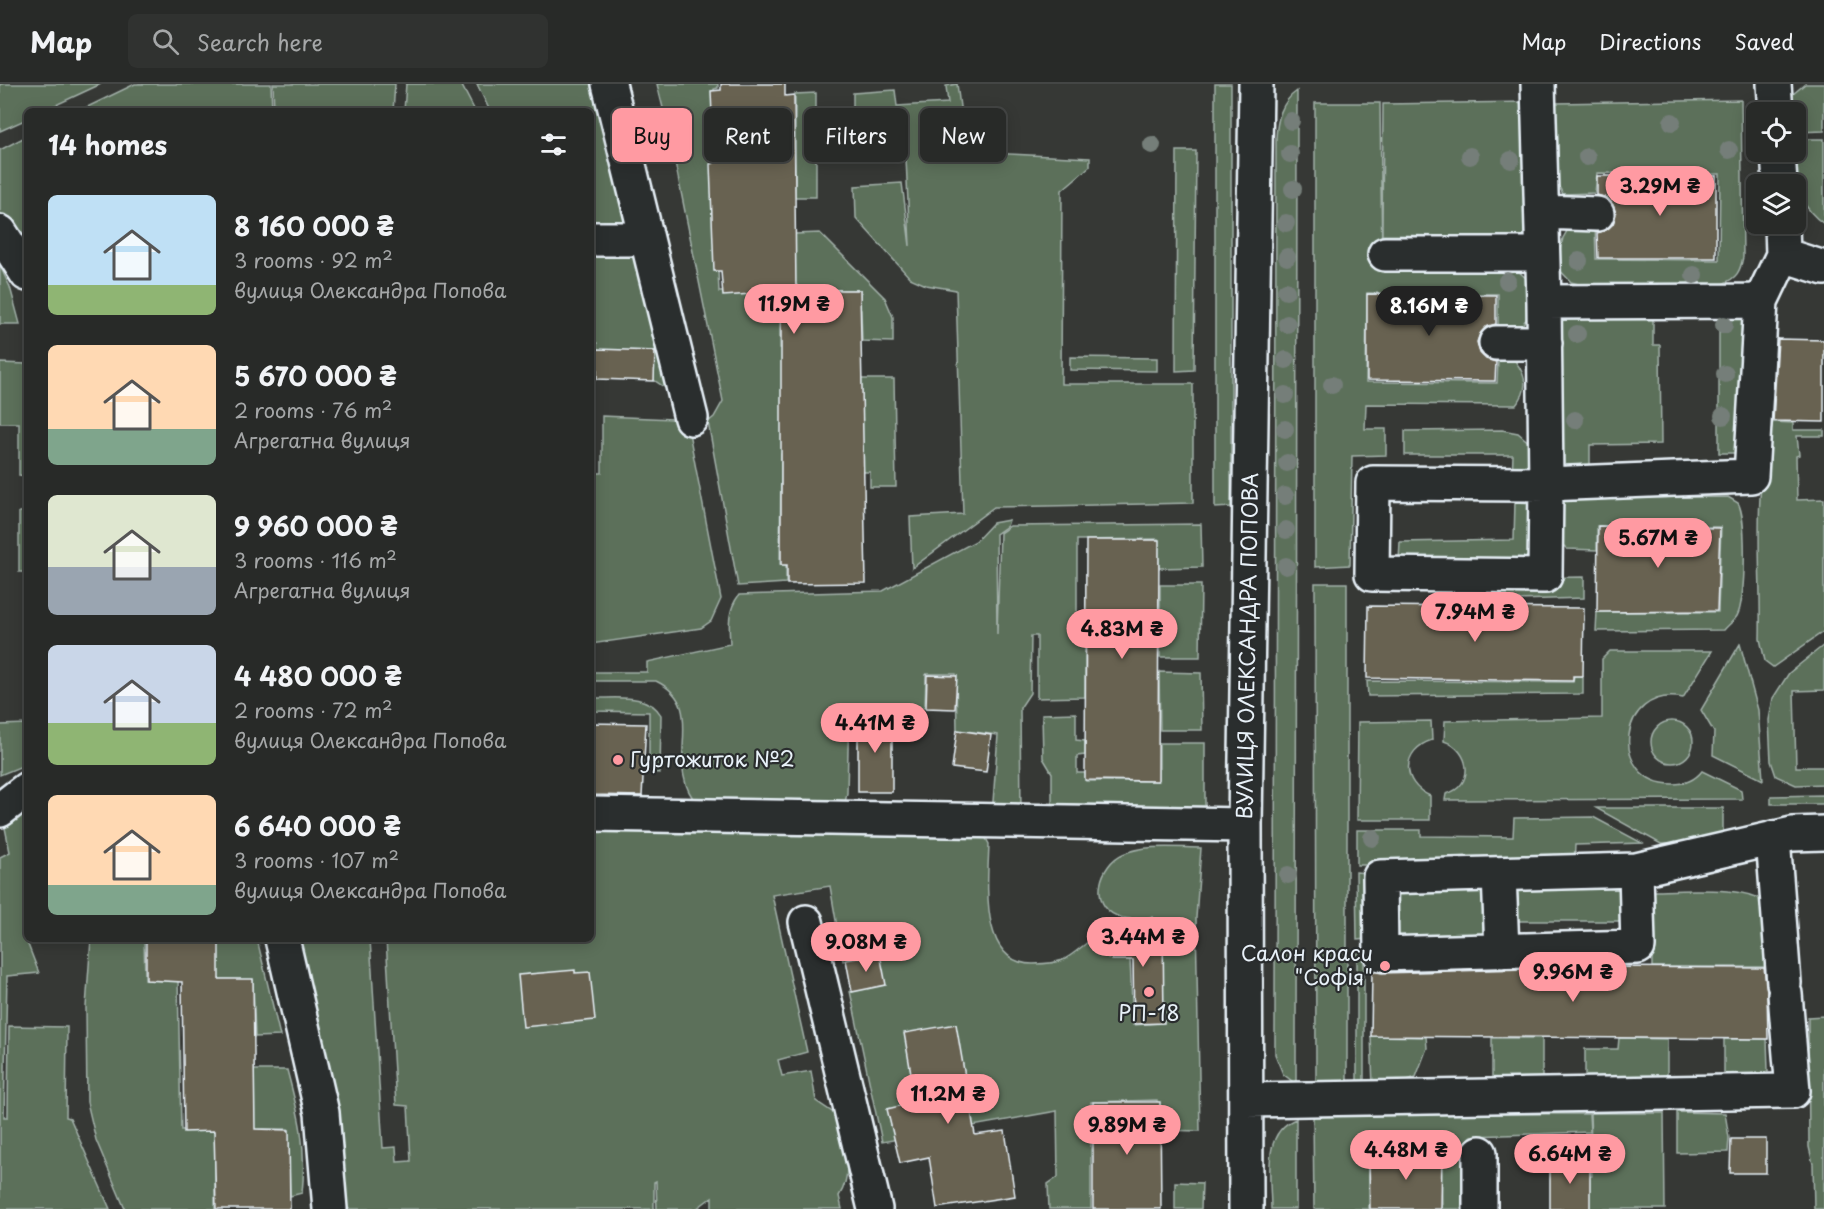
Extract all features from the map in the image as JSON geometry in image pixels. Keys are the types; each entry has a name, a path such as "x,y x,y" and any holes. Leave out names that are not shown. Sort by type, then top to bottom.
{"street":[{"path":"609,84 691,418"},
{"name":"ВУЛИЦЯ ОЛЕКСАНДРА ПОПОВА","path":"1246,1209 1245,825 1256,84"},
{"path":"1538,84 1545,343 1546,484 1545,576 1372,574 1373,483 1546,484 1751,476 1761,301 1782,239 1824,268"},
{"path":"1774,84 1775,102"},
{"path":"1542,212 1597,214"},
{"path":"0,232 24,269"},
{"path":"594,238 630,239 646,235"},
{"path":"1385,254 1542,254"},
{"path":"1544,302 1686,310 1761,301"},
{"path":"1496,343 1545,343"},
{"path":"0,810 24,791"},
{"path":"594,814 1245,825"},
{"path":"1246,1100 1793,1091 1785,988 1796,835 1636,870 1380,877 1381,954 1638,947 1636,870"},
{"path":"1499,874 1502,951"},
{"path":"806,922 875,1209"},
{"path":"283,942 322,1113 330,1209"},
{"path":"1480,1153 1480,1209"}],"green space":[{"path":"0,84 101,84 49,108 24,108 24,120 0,131"},
{"path":"135,84 271,84 272,108 85,108"},
{"path":"273,84 395,84 393,108 274,108"},
{"path":"406,84 461,84 473,108 404,108"},
{"path":"477,84 618,84 621,108 612,108 612,162 629,162 637,223 594,230 594,108 489,108"},
{"path":"657,84 718,84 718,88 714,89 714,108 704,108 704,162 714,162 715,271 718,271 719,292 784,291 784,307 780,308 780,348 785,348 785,452 781,454 780,564 786,565 786,583 738,586 708,422 714,417 723,401 675,162 692,162 692,108 663,108"},
{"path":"957,84 960,108 920,108 920,162 1006,162 1006,154 1090,158 1090,166 1062,190 1061,384 1193,384 1193,503 994,507 912,568 910,517 963,514 956,290 926,285 910,278 856,218 855,186 902,183 910,246 906,162 908,162 908,108 853,108 853,93 895,90 897,106 948,103 946,86"},
{"path":"1215,84 1231,84 1231,507 1215,508"},
{"path":"1805,84 1824,84 1824,131 1806,132 1806,102 1790,102 1792,95"},
{"path":"1297,91 1296,1084 1283,1074 1275,1054 1276,138 1281,112 1287,100"},
{"path":"816,93 816,108 804,108 804,162 816,162 816,197 795,197 795,94"},
{"path":"1741,100 1743,257 1739,271 1734,277 1722,284 1590,287 1571,282 1556,266 1563,238 1571,224 1595,223 1596,259 1719,260 1720,174 1597,173 1595,193 1563,194 1557,183 1555,103"},
{"path":"1530,102 1529,237 1382,235 1383,104"},
{"path":"1315,103 1380,103 1382,262 1517,270 1529,281 1527,318 1522,325 1498,325 1498,294 1367,293 1366,382 1497,383 1498,360 1515,361 1522,372 1525,388 1516,405 1366,404 1365,429 1386,429 1386,455 1352,456 1350,565 1315,567"},
{"path":"24,138 24,238 8,219 0,214 0,150"},
{"path":"1806,139 1824,139 1824,224 1806,206 1806,174 1792,174 1788,162 1806,162"},
{"path":"1177,151 1196,151 1194,370 1176,371"},
{"path":"820,233 885,298 893,317 893,342 862,341 861,310 853,310 853,295 861,295 861,290 797,290 797,285 787,285 795,234"},
{"path":"633,250 657,264 667,389 654,380 655,351 597,351 597,343 594,343 594,255 617,256"},
{"path":"0,266 10,287 20,324 0,324"},
{"path":"1653,314 1653,345 1660,345 1661,444 1590,445 1590,469 1559,469 1559,315"},
{"path":"1719,317 1744,317 1745,453 1719,453"},
{"path":"1070,357 1157,358 1157,371 1070,370"},
{"path":"0,363 24,364 24,476 19,475 19,423 0,423"},
{"path":"861,379 894,379 896,487 870,487 870,472 863,472"},
{"path":"602,416 673,419 686,417 721,599 711,621 701,628 594,644 594,473 602,473"},
{"path":"1773,422 1793,423 1793,430 1824,430 1824,436 1797,436 1799,455 1796,456 1797,500 1824,499 1824,631 1773,667 1765,661 1760,639 1759,529 1762,475"},
{"path":"1502,430 1518,433 1532,445 1535,480 1512,480 1513,455 1405,455 1405,431"},
{"path":"1728,497 1738,503 1744,541 1742,594 1737,616 1733,621 1724,630 1596,631 1597,612 1718,612 1721,527 1597,526 1597,550 1567,549 1557,539 1562,502 1570,498"},
{"path":"1515,502 1534,503 1534,559 1399,561 1400,542 1514,540"},
{"path":"19,512 24,512 24,572 19,572"},
{"path":"1009,520 1007,526 996,534 997,635 1000,533 1010,526 1201,524 1202,567 1159,568 1158,539 1077,540 1077,614 1085,614 1085,697 1037,698 1037,636 1031,636 1030,693 1020,708 1021,815 999,808 993,802 998,735 957,730 956,674 926,674 925,707 849,708 845,803 699,806 688,790 683,773 684,721 681,706 672,692 656,681 594,681 594,672 647,672 647,662 730,644 731,613 739,595 883,591 976,541 993,523"},
{"path":"1584,577 1584,598 1477,601 1477,591 1447,579"},
{"path":"1315,583 1347,583 1347,1085 1316,1086"},
{"path":"1160,585 1201,585 1200,657 1160,657"},
{"path":"1740,644 1758,710 1763,780 1713,755 1714,732 1701,710"},
{"path":"1824,645 1824,690 1794,691 1796,767 1824,767 1824,784 1796,785 1776,776 1771,761 1769,720 1773,698 1789,673"},
{"path":"1610,651 1712,651 1683,698 1661,698 1644,706 1634,719 1629,736 1630,753 1638,769 1652,780 1673,784 1681,783 1693,779 1702,771 1741,790 1742,799 1445,800 1446,794 1462,784 1466,768 1460,752 1444,741 1445,721 1602,718 1602,659"},
{"path":"1159,672 1201,673 1202,730 1160,730"},
{"path":"1574,676 1583,676 1583,694 1368,696 1367,681 1573,682"},
{"path":"594,698 630,698 648,703 655,708 661,715 660,773 649,772 649,712 594,711"},
{"path":"1076,713 1076,740 1085,741 1085,755 1077,756 1077,773 1085,773 1086,781 1159,781 1159,743 1205,743 1205,810 1052,813 1052,773 1043,758 1042,714"},
{"path":"1431,721 1432,740 1415,751 1408,767 1414,783 1430,796 1430,820 1357,820 1358,722"},
{"path":"1672,721 1687,727 1693,742 1687,757 1672,763 1657,757 1651,742 1657,727"},
{"path":"24,724 24,765 0,775 0,725"},
{"path":"1824,795 1824,804 1771,804 1771,796"},
{"path":"24,804 24,942 27,942 39,973 7,976 4,1117 8,1117 9,1026 67,1027 66,1117 70,1118 110,1209 0,1209 0,857 10,852 2,813"},
{"path":"1596,808 1723,808 1723,844 1661,844"},
{"path":"1593,817 1642,843 1575,845 1574,864 1357,865 1357,830 1421,830 1421,836 1513,837 1514,818"},
{"path":"594,828 984,835 989,844 990,918 995,936 1003,950 1015,960 1033,964 1058,961 1071,955 1109,925 1108,958 1130,959 1133,1025 1162,1023 1162,951 1169,950 1168,924 1154,924 1153,917 1121,918 1108,910 1102,903 1100,894 1103,875 1115,859 1132,851 1162,847 1201,848 1196,918 1200,1131 1157,1130 1157,1100 1091,1102 1091,1209 1049,1209 1048,1184 1058,1177 1057,1111 882,1142 850,991 883,985 878,955 843,961 830,886 772,895 807,1052 778,1060 782,1076 811,1071 816,1101 838,1116 847,1167 844,1187 839,1196 842,1209 712,1209 712,1197 696,1209 657,1209 656,1181 654,1182 654,1209 339,1209 291,942 370,942 383,1148 396,1147 397,1162 411,1161 408,1106 396,1105 386,942 594,942"},
{"path":"1356,872 1366,873 1367,939 1357,940"},
{"path":"1516,886 1622,887 1623,921 1517,921"},
{"path":"1491,887 1491,942 1396,942 1396,888"},
{"path":"1715,890 1750,895 1761,900 1767,907 1768,913 1768,967 1652,967 1652,891"},
{"path":"91,942 144,942 145,980 178,981 181,1130 215,1129 215,1209 125,1209 96,1140 87,1102 86,1007"},
{"path":"218,942 258,942 280,1036 255,1037 253,980 218,979"},
{"path":"1357,952 1364,952 1364,1086 1357,1086"},
{"path":"1824,1016 1824,1209 1814,1209 1813,1164 1809,1147 1808,1017"},
{"path":"1371,1036 1426,1037 1427,1048 1416,1077 1398,1083 1373,1086"},
{"path":"1492,1038 1542,1038 1542,1084 1492,1083"},
{"path":"1619,1038 1667,1039 1667,1086 1585,1085 1585,1049 1618,1049"},
{"path":"1724,1039 1767,1039 1768,1071 1724,1087"},
{"path":"253,1070 287,1070 303,1145 302,1193 290,1196 288,1129 254,1129"},
{"path":"1677,1112 1725,1113 1729,1138 1728,1152 1677,1153"},
{"path":"1313,1113 1589,1114 1590,1132 1471,1136 1470,1209 1442,1209 1441,1153 1369,1154 1369,1209 1314,1209"},
{"path":"1590,1113 1664,1113 1665,1209 1589,1209 1588,1177 1592,1176"},
{"path":"1296,1119 1296,1209 1271,1209 1270,1158 1273,1145 1277,1134 1285,1125"},
{"path":"1175,1182 1202,1183 1201,1209 1175,1209"}],"building":[{"path":"721,84 785,84 785,96 794,95 796,290 860,290 866,583 787,584 787,565 781,565 781,292 723,296 721,271 714,271 710,164 714,162 792,162 792,108 712,108 711,91 721,90"},
{"path":"1597,176 1716,176 1716,258 1598,258 1597,233 1613,224 1616,214 1607,198 1597,195"},
{"path":"1367,294 1496,295 1496,324 1486,327 1477,342 1480,353 1486,359 1496,362 1495,381 1367,380"},
{"path":"1778,339 1824,340 1824,422 1773,421"},
{"path":"597,349 655,351 654,381 597,379"},
{"path":"1598,526 1720,528 1717,611 1597,612"},
{"path":"1086,540 1159,540 1158,781 1085,780"},
{"path":"1368,606 1584,608 1583,676 1573,676 1573,681 1367,678"},
{"path":"927,675 957,676 955,709 926,708"},
{"path":"892,716 892,792 858,792 858,717"},
{"name":"Гуртожиток №2","path":"594,723 646,724 642,796 594,795"},
{"path":"957,730 991,735 986,772 952,768"},
{"name":"РП-18","path":"1111,926 1163,926 1164,1023 1134,1024 1133,960 1112,960"},
{"path":"146,942 219,942 219,979 253,979 255,1129 289,1130 290,1209 216,1209 214,1131 184,1132 182,982 146,980"},
{"path":"880,954 886,985 852,992 846,960"},
{"path":"1593,967 1764,968 1768,1039 1371,1036 1372,971 1382,973"},
{"path":"575,970 575,973 590,972 595,1020 523,1027 518,975"},
{"path":"956,1024 975,1135 1005,1131 1015,1196 937,1208 929,1157 900,1163 887,1109 916,1102 904,1033"},
{"path":"1093,1102 1160,1102 1161,1209 1093,1209"},
{"path":"1731,1139 1766,1139 1766,1173 1730,1173"},
{"path":"1442,1153 1441,1209 1370,1209 1369,1155"},
{"path":"1550,1160 1590,1161 1590,1209 1550,1209"}],"place":[{"name":"Гуртожиток №2","path":"618,760"},
{"name":"Салон краси \"Софія\"","path":"1385,966"},
{"name":"РП-18","path":"1149,992"}]}
